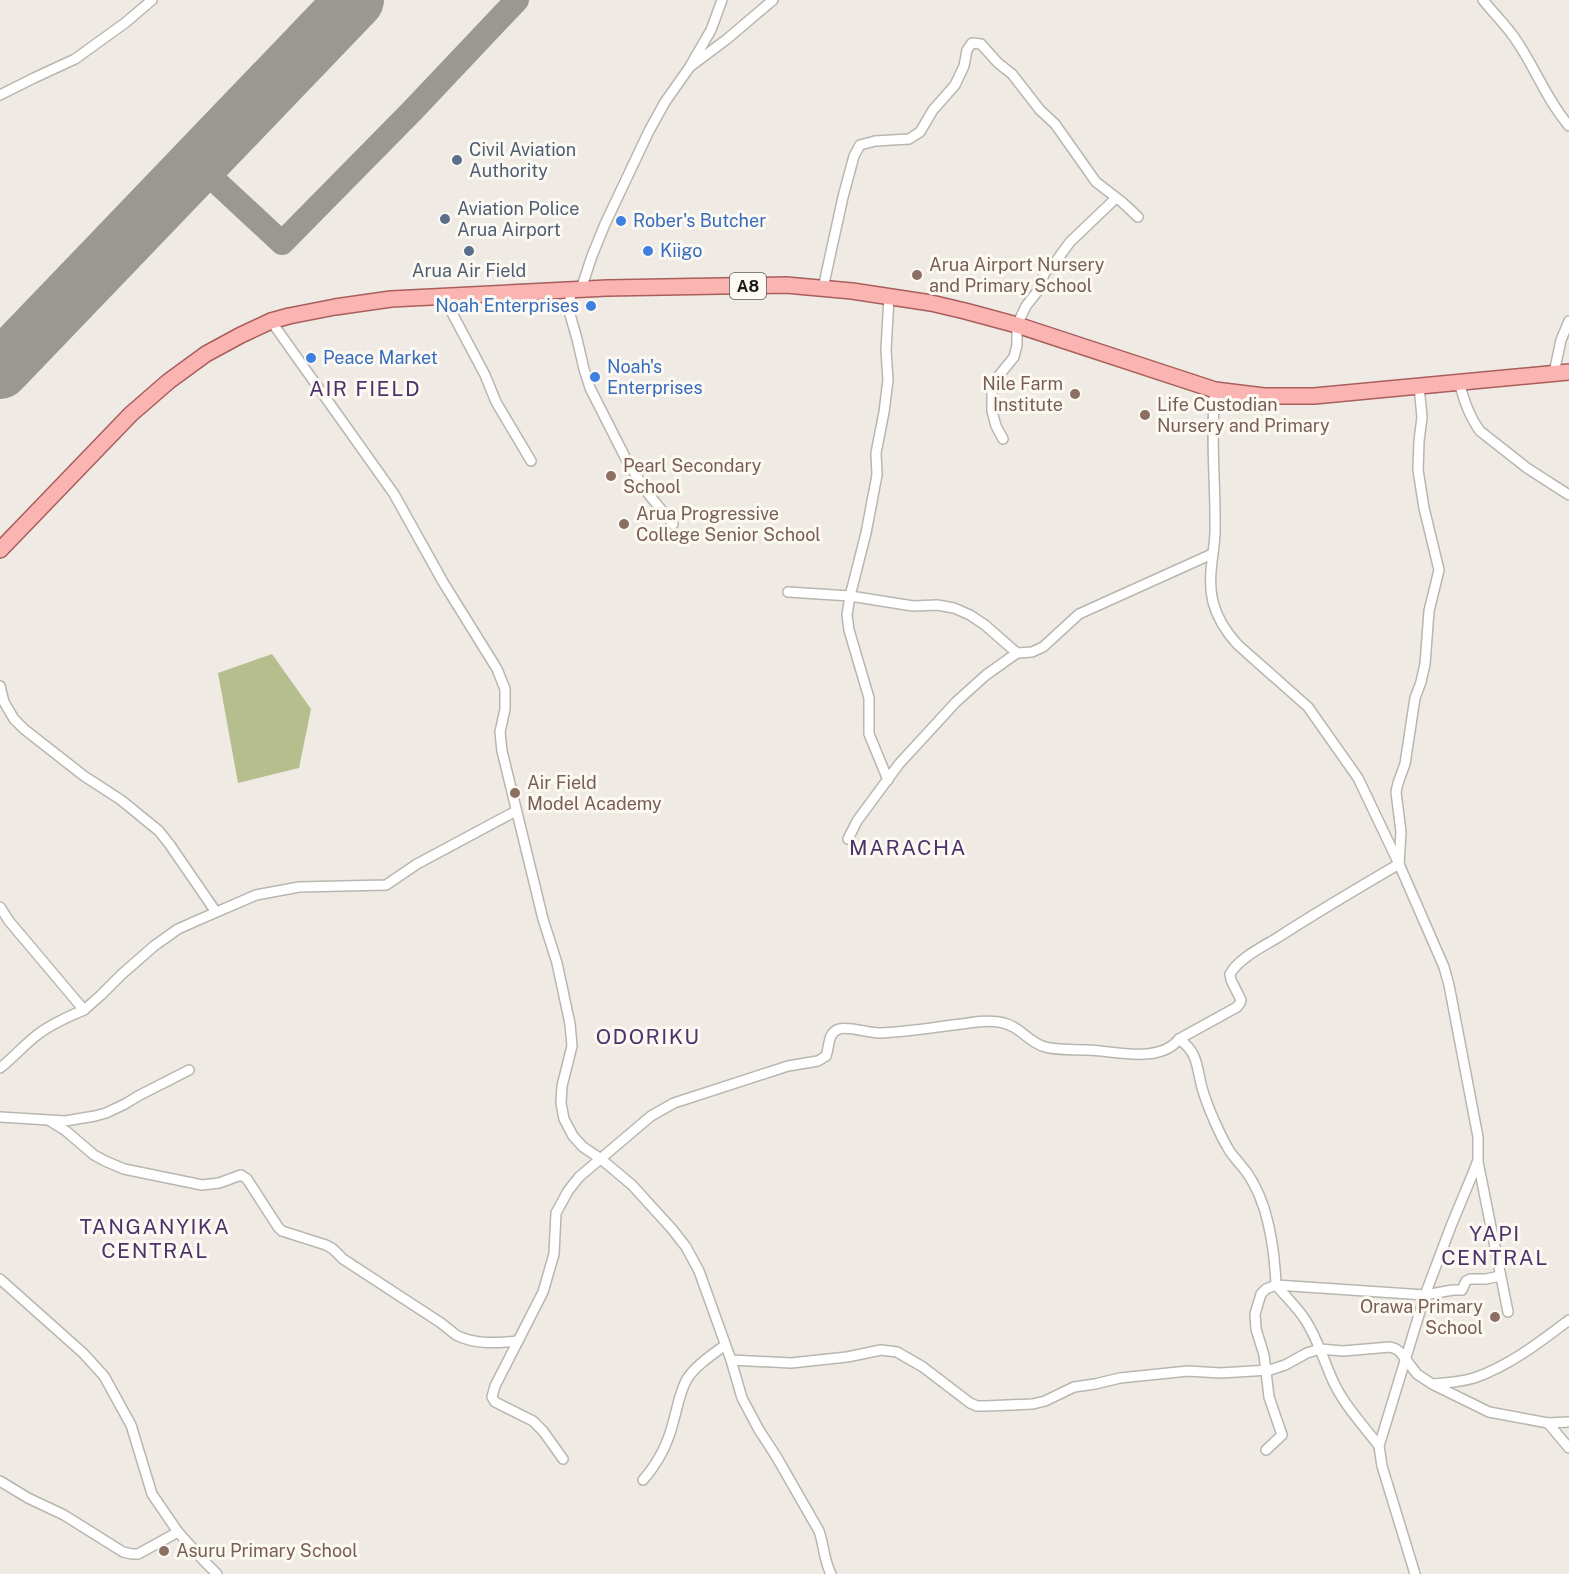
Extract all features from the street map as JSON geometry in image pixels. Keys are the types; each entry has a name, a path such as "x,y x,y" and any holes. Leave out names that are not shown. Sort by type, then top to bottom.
{"main road":[{"name":"A8","path":"0,550 131,414 169,381 206,354 271,321 334,307 391,299 576,290 786,285 823,288 966,311 1226,393 1286,397 1562,372"}],"street":[{"path":"0,95 75,59 152,0"},
{"path":"673,524 646,491 627,461 590,388 569,311 605,224 649,131 711,30 722,0"},
{"path":"689,68 773,0"},
{"path":"1483,0 1516,39 1557,112 1569,126"},
{"path":"823,288 843,197 854,156 860,145 875,141 909,139 920,132 933,110 955,85 964,66 967,50 972,43 981,44 998,63 1012,74 1040,110 1061,132 1096,182 1138,217"},
{"path":"1003,439 992,411 992,387 1014,357 1017,345 1017,326 1026,306 1037,292 1045,272 1070,242 1116,198"},
{"path":"443,296 485,375 496,402 531,461"},
{"path":"888,780 869,734 869,698 849,630 847,615 877,475 876,453 885,412 888,380 886,350 889,297"},
{"path":"271,321 394,494 442,582 497,669 505,689 505,709 500,732 502,751 543,919 557,963 570,1024 572,1046 562,1086 561,1103 564,1119 573,1136 583,1147 632,1185 672,1228 686,1247 699,1270 742,1398 819,1531 831,1574"},
{"path":"1562,372 1561,340 1569,321"},
{"path":"1459,382 1465,405 1480,431 1527,468 1569,495"},
{"path":"1399,864 1401,832 1396,792 1405,764 1416,698 1425,664 1429,611 1439,570 1424,508 1418,470 1422,417 1419,386"},
{"path":"1215,390 1212,415 1215,533 1210,576 1217,614 1231,637 1248,655 1308,706 1358,778 1444,967 1478,1137 1478,1160 1508,1312"},
{"path":"848,839 857,821 900,764 956,702 986,675 1017,653 1043,647 1079,614 1212,554"},
{"path":"788,592 850,596 914,606 937,605 954,608 985,625 1017,653"},
{"path":"0,686 4,702 14,719 24,729 84,776 121,800 159,831 216,912"},
{"path":"0,1068 38,1034 84,1010 154,946 178,929 256,895 299,887 386,885 417,864 516,811"},
{"path":"563,1459 543,1431 532,1421 492,1400 495,1386 548,1278 554,1254 556,1213 560,1204 579,1177 651,1116 674,1103 788,1066 821,1059 826,1056 831,1035 844,1028 882,1033 989,1021 1012,1025 1042,1046 1137,1054 1165,1050 1179,1039 1237,1007 1241,1000 1230,974 1254,952 1399,864"},
{"path":"0,907 9,921 84,1010"},
{"path":"1179,1039 1196,1058 1203,1091 1222,1136 1229,1151 1251,1180 1263,1206 1275,1259 1276,1285 1298,1310 1320,1348 1333,1382 1347,1406 1379,1446"},
{"path":"0,1117 50,1121 76,1120 106,1113 189,1070"},
{"path":"50,1121 66,1131 94,1155 124,1169 202,1185 241,1174 247,1179 274,1223 282,1231 333,1249 343,1259 456,1335 484,1343 518,1341"},
{"path":"1414,1574 1382,1466 1379,1446 1425,1295 1478,1160"},
{"path":"1266,1450 1282,1435 1269,1397 1264,1355 1256,1329 1255,1314 1260,1294 1266,1289 1276,1285 1425,1295 1462,1290 1466,1281 1470,1279 1500,1276"},
{"path":"0,1279 83,1353 104,1376 131,1425 152,1494 178,1532 217,1574"},
{"path":"1432,1384 1460,1382 1487,1372 1527,1351 1569,1320"},
{"path":"643,1480 653,1468 664,1446 688,1378 701,1363 725,1345"},
{"path":"731,1360 791,1363 847,1357 881,1350 897,1352 923,1367 970,1403 985,1406 1033,1404 1045,1401 1074,1387 1120,1378 1188,1371 1220,1373 1266,1370 1285,1365 1320,1348 1343,1351 1390,1347 1396,1348 1417,1374 1432,1384 1489,1412 1548,1423 1569,1422"},
{"path":"1548,1423 1569,1448"},
{"path":"0,1481 28,1498 64,1515 128,1554 138,1554 178,1532"}],"green space":[{"path":"272,654 311,709 299,768 238,783 218,673"}],"taxiway":[{"path":"197,164 282,243 517,0"}],"runway":[{"path":"0,370 355,0"}],"place":[{"name":"Civil Aviation Authority","path":"457,160"},
{"name":"Aviation Police Arua Airport","path":"445,219"},
{"name":"Rober's Butcher","path":"621,221"},
{"name":"Arua Air Field","path":"469,251"},
{"name":"Kiigo","path":"648,251"},
{"name":"Arua Airport Nursery and Primary School","path":"917,275"},
{"name":"Noah Enterprises","path":"591,306"},
{"name":"Peace Market","path":"311,358"},
{"name":"Noah's Enterprises","path":"595,377"},
{"name":"Nile Farm Institute","path":"1075,394"},
{"name":"Life Custodian Nursery and Primary","path":"1145,415"},
{"name":"Pearl Secondary School","path":"611,476"},
{"name":"Arua Progressive College Senior School","path":"624,524"},
{"name":"Air Field Model Academy","path":"515,793"},
{"name":"Orawa Primary School","path":"1495,1317"},
{"name":"Asuru Primary School","path":"164,1551"}],"district":[{"name":"AIR FIELD","path":"365,389"},
{"name":"MARACHA","path":"908,848"},
{"name":"ODORIKU","path":"648,1037"},
{"name":"TANGANYIKA CENTRAL","path":"155,1239"},
{"name":"YAPI CENTRAL","path":"1495,1246"}]}
